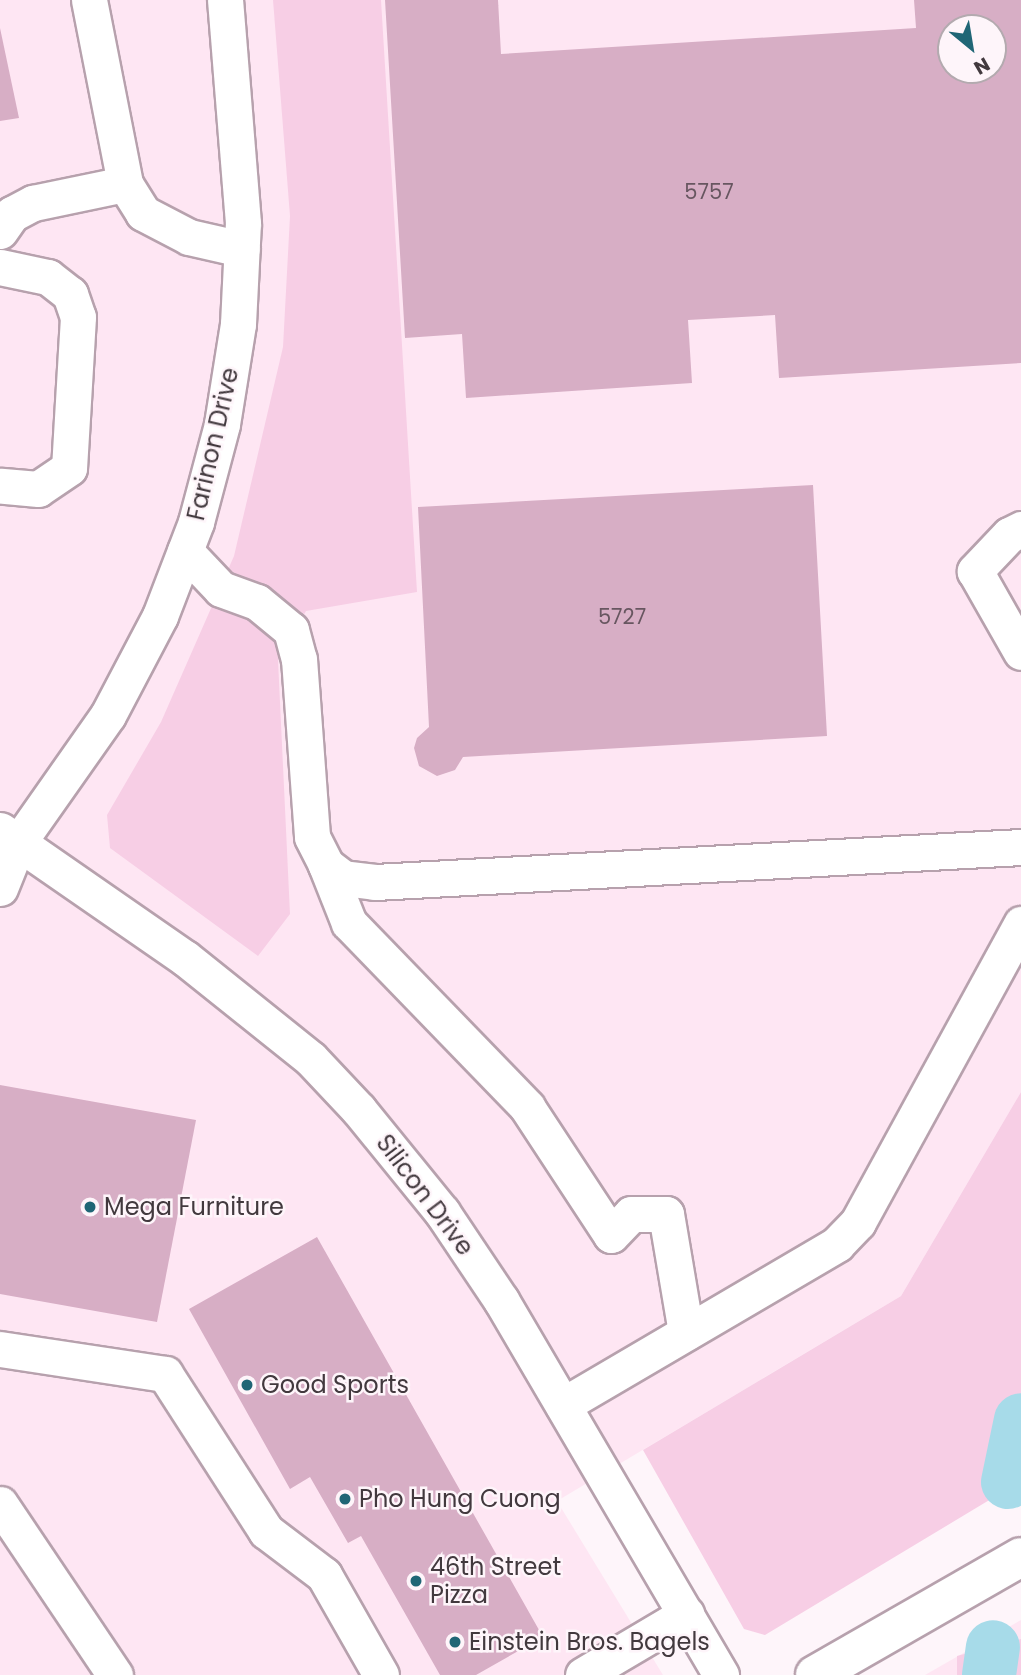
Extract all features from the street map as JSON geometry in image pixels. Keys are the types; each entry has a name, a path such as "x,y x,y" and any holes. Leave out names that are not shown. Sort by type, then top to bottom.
{"main road":[{"path":"815,1675 1021,1557"}],"street":[{"path":"89,0 125,184 143,213 189,237 242,249"},
{"name":"Farinon Drive","path":"0,888 6,841 108,715 160,616 185,551 222,424 238,324 242,249 225,0"},
{"path":"0,231 12,214 33,202 125,184"},
{"path":"0,267 48,277 69,294 78,317 69,468 38,489 0,486"},
{"path":"1021,529 1009,534 975,571 1021,652"},
{"path":"185,551 221,589 257,602 291,630 299,659 312,837 349,923 527,1107 611,1235 631,1214 666,1214 686,1332"},
{"name":"Silicon Drive","path":"6,841 185,958 311,1059 442,1212 501,1300 721,1675"},
{"path":"326,865 344,878 375,882 1021,847"},
{"path":"563,1405 837,1244 858,1222 1021,924"},
{"path":"0,1349 164,1374 266,1531 324,1575 381,1675"},
{"path":"0,1504 116,1675"},
{"path":"583,1675 686,1614"}],"shaded area":[{"path":"0,0 1021,0 1021,1092 901,1296 557,1501 663,1675 0,1675"},
{"path":"273,0 381,0 417,592 306,611 278,660 290,914 258,956 110,848 107,815 161,722 234,556 283,347 290,216"},
{"path":"1021,1092 1021,1481 765,1635 744,1629 643,1450 901,1296"},
{"path":"1021,1620 1021,1675 925,1675"},
{"path":"1021,1639 1021,1675 957,1675 957,1656"}],"building":[{"path":"385,0 498,0 501,54 916,28 914,0 1021,0 1021,363 779,378 775,315 688,320 692,383 466,398 462,334 405,338"},
{"path":"0,28 19,118 0,121"},
{"path":"813,485 827,736 463,757 455,770 437,776 419,766 414,748 417,738 429,727 418,507"},
{"name":"Mega Furniture","path":"0,1085 196,1120 157,1322 0,1294"},
{"path":"317,1237 543,1637 476,1675 440,1675 361,1536 348,1543 310,1477 290,1489 189,1309"}],"waterway":[{"path":"1008,1482 1021,1420"},
{"path":"989,1675 993,1647"}],"place":[{"name":"Mega Furniture","path":"90,1207"},
{"name":"Good Sports","path":"247,1385"},
{"name":"Pho Hung Cuong","path":"345,1499"},
{"name":"46th Street Pizza","path":"416,1581"},
{"name":"Einstein Bros. Bagels","path":"455,1642"}]}
